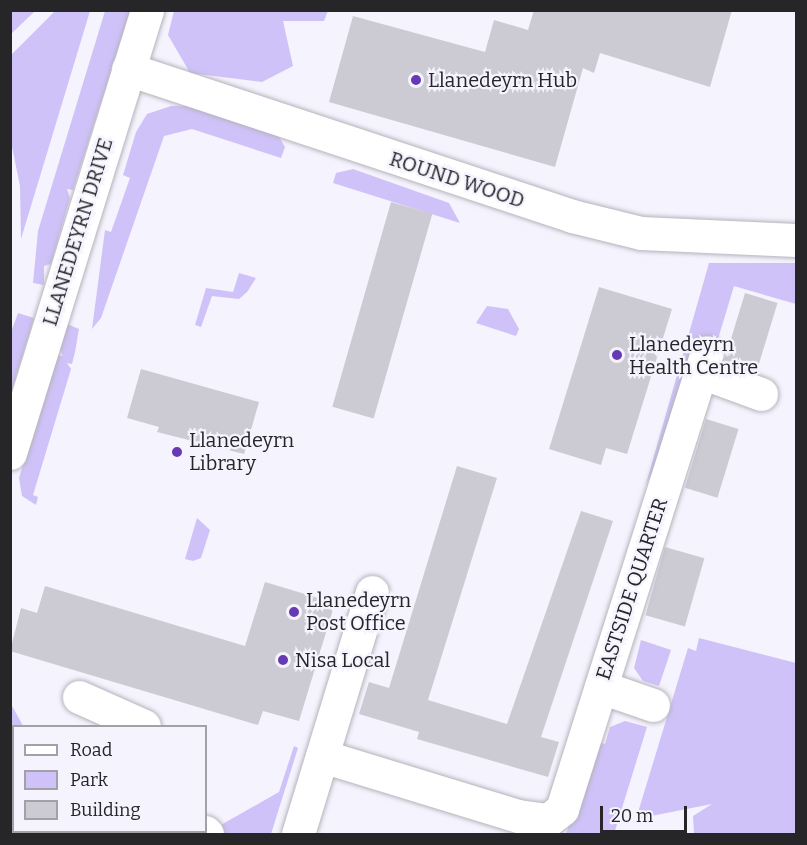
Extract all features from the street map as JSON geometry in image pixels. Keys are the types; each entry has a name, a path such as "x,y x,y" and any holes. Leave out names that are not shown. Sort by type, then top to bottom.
{"street":[{"name":"LLANEDEYRN DRIVE","path":"10,453 147,10"},
{"name":"ROUND WOOD","path":"128,69 583,219 641,233 796,240"},
{"name":"EASTSIDE QUARTER","path":"322,756 551,827 562,809 704,362 761,394"},
{"path":"298,834 372,592"},
{"path":"601,687 653,705"},
{"path":"79,697 142,725"}],"green space":[{"path":"11,10 35,10 35,11 11,34"},
{"path":"55,11 90,11 21,239 20,186 10,137 11,55"},
{"path":"105,11 130,11 73,190 67,189 70,198 51,264 44,266 44,285 33,283 38,231"},
{"path":"174,11 328,11 324,21 283,21 293,66 262,82 190,73 168,35"},
{"path":"171,106 213,106 278,135 285,147 281,158 192,129 164,136 101,318 92,329 105,230 111,232 130,178 123,175 136,132 147,114"},
{"path":"353,169 449,203 460,223 333,183 336,173"},
{"path":"709,263 796,263 796,304 734,286 715,349 646,484"},
{"path":"239,273 256,278 247,292 239,299 212,296 201,327 195,325 206,288 233,292"},
{"path":"487,306 508,309 519,329 516,336 476,323"},
{"path":"18,313 34,318 11,393 11,332"},
{"path":"67,324 79,329 72,364 67,363 71,369 33,495 38,497 36,505 22,496 19,478 57,355 63,356 59,349"},
{"path":"197,518 210,530 201,558 193,561 185,559"},
{"path":"699,638 796,663 796,834 694,834 693,816 712,804 636,819 688,648 696,651"},
{"path":"641,640 671,650 659,686 643,681 634,668"},
{"path":"10,702 22,725 12,725 11,762"},
{"path":"625,721 647,727 614,834 566,834 597,742 605,744 610,727"},
{"path":"294,746 298,748 271,834 224,834 219,826 279,792"}],"building":[{"path":"534,10 732,10 710,87 600,53 594,73 583,68 555,167 329,102 353,16 485,52 494,20 528,30"},
{"path":"391,202 432,214 374,419 332,407"},
{"name":"Llanedeyrn Health Centre","path":"599,287 672,309 627,454 606,448 601,465 549,449"},
{"path":"745,293 778,303 757,370 725,360"},
{"path":"141,369 259,402 244,454 157,432 159,427 127,418"},
{"path":"706,419 739,429 717,498 685,488"},
{"path":"457,466 497,478 428,700 507,724 581,511 613,521 541,737 559,742 548,777 417,739 419,732 359,714 369,682 389,688"},
{"path":"665,547 704,558 685,627 645,615"},
{"path":"265,582 335,603 299,721 263,711 258,725 10,651 21,608 37,613 45,586 245,646"}],"place":[{"name":"Llanedeyrn Hub","path":"416,80"},
{"name":"Llanedeyrn Health Centre","path":"617,355"},
{"name":"Llanedeyrn Library","path":"177,452"},
{"name":"Llanedeyrn Post Office","path":"294,612"},
{"name":"Nisa Local","path":"283,660"}]}
